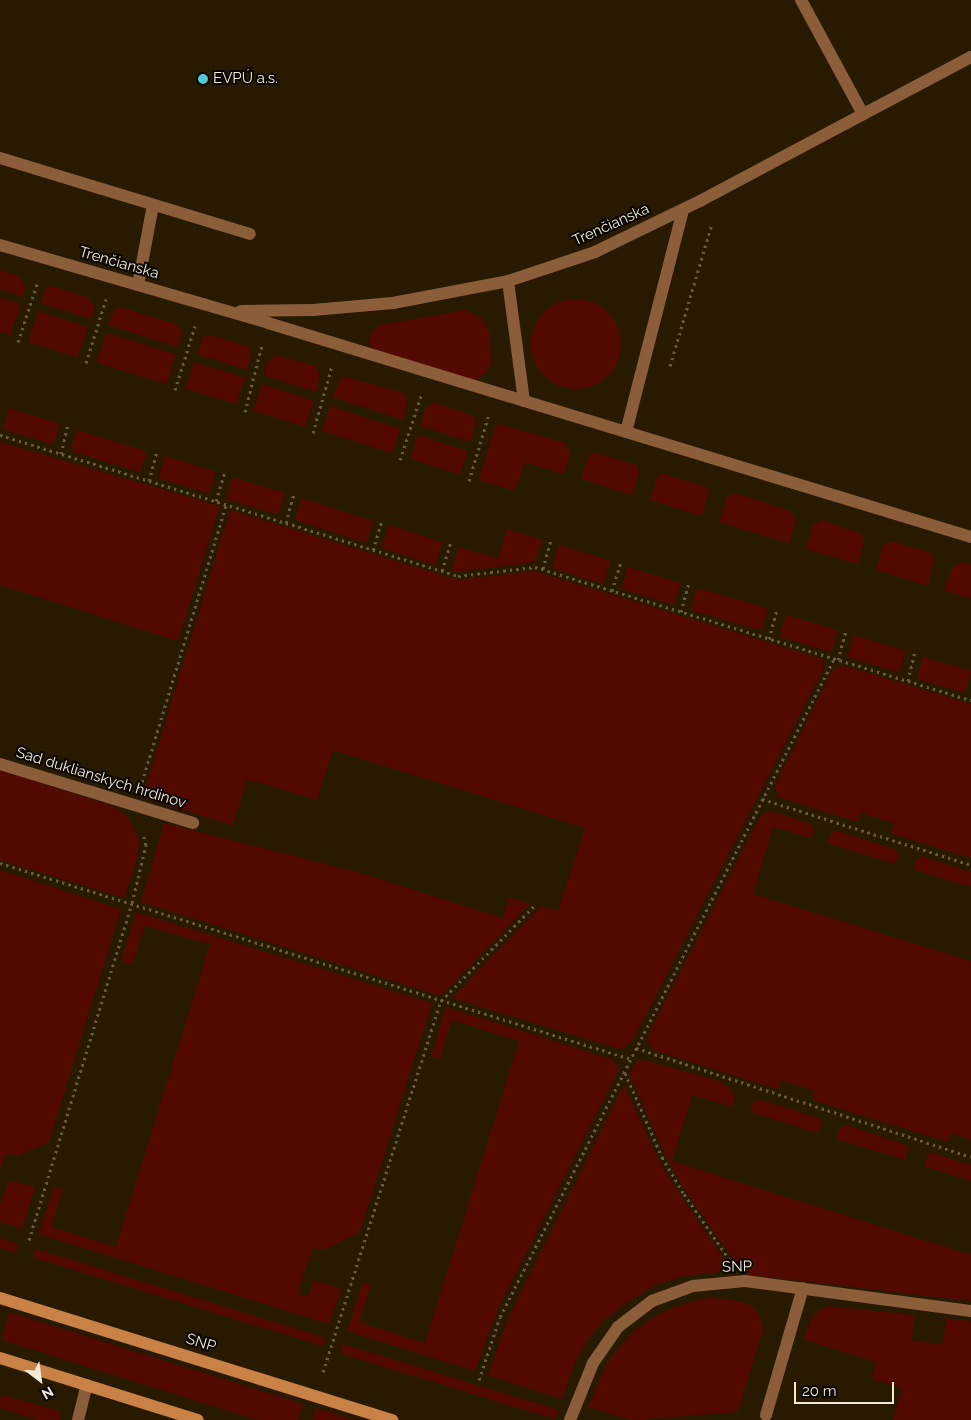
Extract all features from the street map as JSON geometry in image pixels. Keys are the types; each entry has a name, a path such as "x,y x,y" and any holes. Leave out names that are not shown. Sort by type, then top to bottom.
{"street":[{"path":"801,0 863,114"},
{"name":"Trenčianska","path":"229,311 313,310 393,303 508,281 595,252 683,210 971,57"},
{"path":"0,158 250,234"},
{"path":"138,285 154,204"},
{"path":"626,432 683,210"},
{"name":"Trenčianska","path":"0,245 229,311 971,537"},
{"path":"508,281 524,401"},
{"name":"Sad duklianskych hrdinov","path":"0,764 193,823"},
{"name":"SNP","path":"570,1420 593,1363 618,1327 652,1301 693,1286 745,1281 971,1311"},
{"path":"766,1415 803,1288"},
{"name":"SNP","path":"0,1298 392,1420"},
{"path":"0,1358 198,1420"},
{"path":"78,1420 88,1385"}],"path":[{"path":"668,373 712,222"},
{"path":"18,342 46,258"},
{"path":"86,363 112,278"},
{"path":"175,390 202,303"},
{"path":"244,412 268,323"},
{"path":"313,433 338,344"},
{"path":"400,460 428,372"},
{"path":"469,481 496,392"},
{"path":"61,454 68,423"},
{"path":"0,435 458,576 535,567 971,700"},
{"path":"148,481 157,451"},
{"path":"216,502 225,472"},
{"path":"286,523 294,493"},
{"path":"29,1240 132,904 146,845 135,805 226,505"},
{"path":"373,550 382,520"},
{"path":"543,569 551,540"},
{"path":"442,571 451,542"},
{"path":"612,591 620,561"},
{"path":"681,612 689,582"},
{"path":"769,639 777,609"},
{"path":"479,1380 500,1317 762,799 836,659 846,630"},
{"path":"908,681 915,651"},
{"path":"762,799 971,865"},
{"path":"0,863 631,1059"},
{"path":"323,1372 441,1001 536,904"},
{"path":"636,1048 971,1157"},
{"path":"624,1073 666,1164 684,1194 745,1281"}],"shaded area":[{"path":"0,270 19,276 25,287 23,297 0,289"},
{"path":"52,286 87,297 95,307 91,319 41,303 45,289"},
{"path":"0,298 21,304 10,335 0,332"},
{"path":"576,299 593,303 608,312 617,327 621,344 617,361 608,376 593,385 576,389 559,385 544,376 535,361 531,344 535,327 544,312 559,303"},
{"path":"121,307 176,324 182,331 178,347 108,325 114,310"},
{"path":"465,310 481,318 490,333 491,363 487,372 476,380 469,381 371,349 369,340 372,332 380,325"},
{"path":"38,311 87,327 78,358 28,341"},
{"path":"106,333 176,354 167,384 97,363"},
{"path":"211,335 249,347 251,356 247,370 197,354 203,336"},
{"path":"276,355 315,366 320,376 316,392 264,375 268,362"},
{"path":"194,362 245,377 236,404 186,389"},
{"path":"344,376 403,393 407,403 403,420 333,397 339,380"},
{"path":"262,384 313,401 305,427 253,411"},
{"path":"434,402 474,416 476,421 470,442 420,426 426,408"},
{"path":"330,406 400,429 392,454 322,431"},
{"path":"9,408 60,423 53,445 3,429"},
{"path":"498,424 566,443 570,452 564,474 525,462 515,491 479,480 494,429"},
{"path":"77,430 147,451 140,472 71,451"},
{"path":"418,435 467,451 460,475 410,459"},
{"path":"0,442 220,506 178,641 0,585"},
{"path":"593,452 637,465 639,473 632,495 581,479 588,457"},
{"path":"165,456 216,471 209,493 158,478"},
{"path":"662,473 706,487 708,495 702,516 650,500 658,475"},
{"path":"233,477 285,493 278,515 226,499"},
{"path":"735,493 791,511 796,520 789,543 719,522 727,497"},
{"path":"302,498 373,521 366,543 295,520"},
{"path":"230,510 458,580 534,571 823,659 823,670 632,1042 621,1049 452,998 541,906 558,911 585,828 333,750 317,800 247,779 233,825 149,800 145,796 145,789"},
{"path":"823,520 862,534 864,542 858,564 806,549 813,525"},
{"path":"389,525 442,542 435,565 382,548"},
{"path":"507,529 542,540 535,562 457,572 451,570 459,547 498,558"},
{"path":"891,541 931,553 934,560 928,586 876,570 882,546"},
{"path":"559,545 611,561 604,584 552,568"},
{"path":"962,562 971,565 971,599 944,590 953,566"},
{"path":"628,567 681,583 674,605 621,589"},
{"path":"697,588 768,608 762,631 691,610"},
{"path":"786,615 838,630 832,652 780,637"},
{"path":"854,635 906,651 899,673 847,657"},
{"path":"923,657 971,671 965,693 917,679"},
{"path":"842,665 971,704 971,858 890,833 894,823 861,813 857,822 779,797 775,788 777,781 832,671"},
{"path":"0,770 112,806 127,816 137,834 139,843 125,898 0,860"},
{"path":"767,812 775,812 812,824 813,830 811,838 773,827 753,894 971,961 971,1140 952,1133 948,1142 812,1100 815,1091 781,1080 778,1089 656,1051 650,1046 648,1042 649,1033 756,824 761,815"},
{"path":"164,823 354,871 503,918 509,897 530,904 441,996 141,902"},
{"path":"832,831 838,831 895,849 898,855 895,864 827,843"},
{"path":"921,856 971,872 971,887 914,870 916,860"},
{"path":"0,870 121,909 49,1142 17,1156 6,1153 0,1170"},
{"path":"136,912 432,1003 360,1232 323,1250 313,1248 303,1276 298,1294 308,1296 314,1280 342,1289 329,1324 39,1234 54,1186 63,1189 51,1227 116,1247 210,944 145,926 132,965 121,961"},
{"path":"446,1007 614,1060 619,1069 499,1307 475,1371 347,1331 362,1283 371,1285 359,1322 425,1343 519,1041 452,1020 440,1059 431,1057"},
{"path":"639,1059 717,1080 729,1087 735,1096 732,1107 692,1095 672,1161 971,1255 971,1301 744,1274 686,1192 665,1155 629,1073"},
{"path":"624,1084 658,1159 734,1273 722,1272 683,1276 656,1285 624,1304 602,1322 586,1342 576,1360 562,1399 488,1375 508,1318"},
{"path":"758,1099 819,1118 822,1123 818,1133 750,1112 753,1102"},
{"path":"846,1125 907,1145 909,1150 905,1160 836,1139 840,1128"},
{"path":"929,1153 971,1165 971,1181 924,1166"},
{"path":"9,1180 35,1187 22,1229 0,1222 0,1203"},
{"path":"0,1238 18,1244 15,1253 0,1248"},
{"path":"36,1249 325,1337 322,1346 33,1258"},
{"path":"709,1298 728,1299 749,1304 756,1309 762,1322 763,1330 738,1412 632,1420 588,1407 608,1361 633,1332 654,1317 673,1308"},
{"path":"827,1306 914,1315 912,1341 943,1344 946,1318 971,1321 971,1420 893,1420 902,1388 871,1379 876,1362 803,1339 814,1314"},
{"path":"9,1312 303,1404 298,1420 258,1420 2,1340"},
{"path":"343,1344 558,1410 555,1419 340,1354"},
{"path":"4,1395 59,1411 60,1420 38,1420 0,1408 0,1398"},
{"path":"316,1408 355,1420 312,1420"}],"place":[{"name":"EVPÚ a.s.","path":"203,79"}]}
